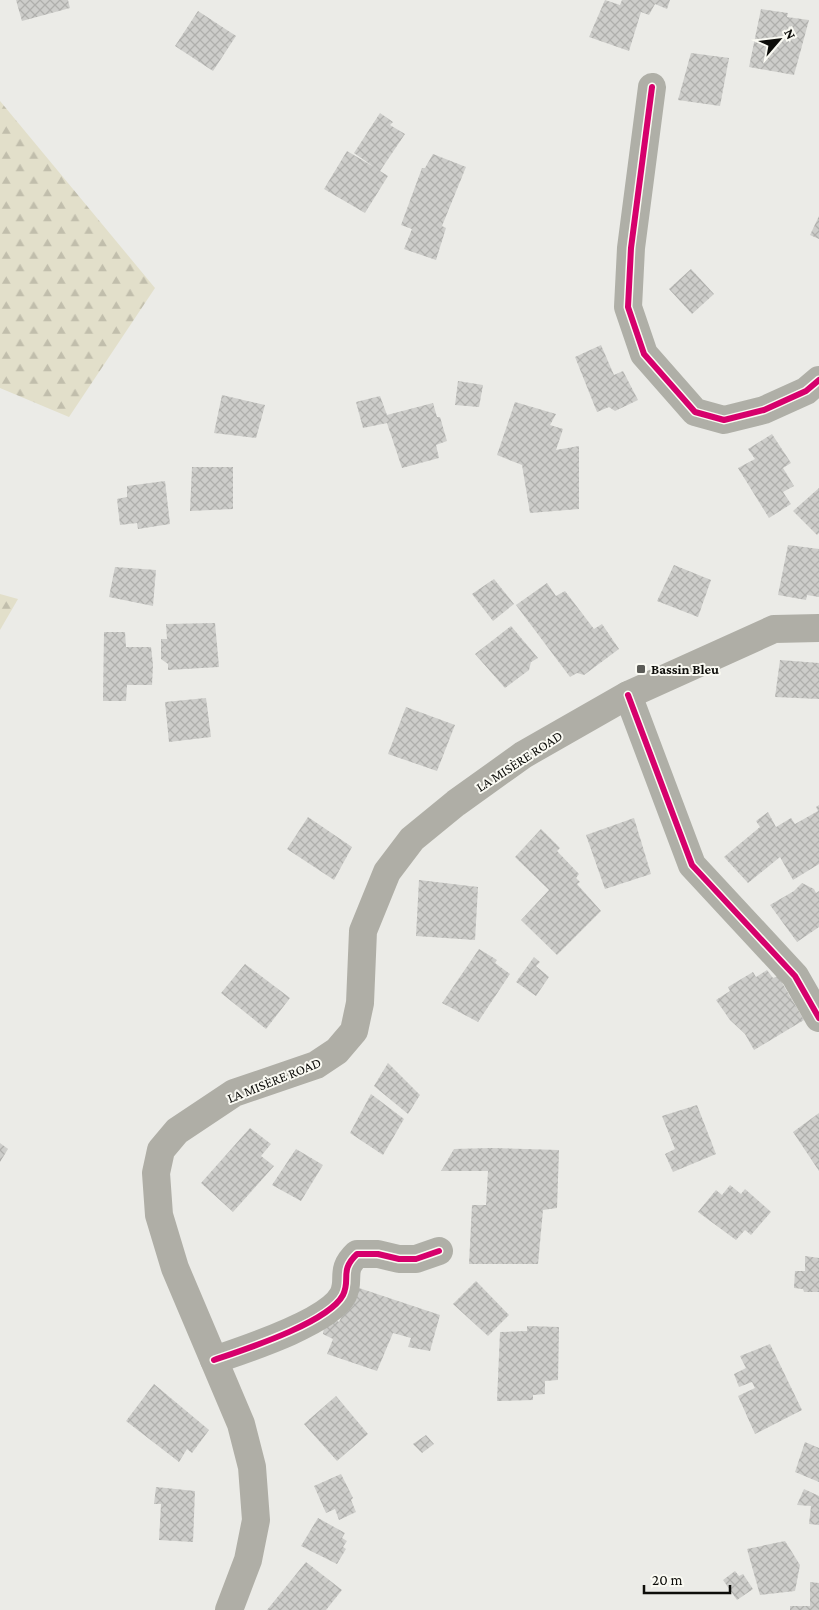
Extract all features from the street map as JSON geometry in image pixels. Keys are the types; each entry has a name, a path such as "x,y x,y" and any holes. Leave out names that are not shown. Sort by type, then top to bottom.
{"main road":[{"name":"LA MISÈRE ROAD","path":"228,1610 248,1560 256,1520 252,1467 241,1424 175,1268 159,1215 156,1173 161,1150 177,1131 234,1093 316,1065 337,1051 354,1031 360,1003 363,931 370,909 387,872 412,839 456,803 523,755 628,695 774,629 819,628"}],"street":[{"path":"652,87 630,248 628,307 644,354 694,412 724,420 764,410 806,391 819,380"},
{"path":"628,695 692,866 795,976 819,1018"},
{"path":"214,1360 278,1338 329,1309 343,1295 348,1262 358,1254 378,1254 399,1259 416,1259 439,1251"}],"green space":[{"path":"0,101 155,288 69,417 0,388"},
{"path":"0,594 18,599 0,630"}],"building":[{"path":"16,0 68,0 70,8 22,21"},
{"path":"605,0 620,5 622,0 670,0 667,9 655,4 649,15 641,12 629,51 589,37"},
{"path":"761,9 788,13 787,17 809,20 794,75 749,67"},
{"path":"198,11 236,36 213,71 175,46"},
{"path":"691,53 729,58 720,106 678,100"},
{"path":"380,113 393,122 390,125 405,134 380,171 388,176 365,213 324,189 347,151 374,167 354,153"},
{"path":"433,154 466,167 442,226 446,228 436,260 404,249 412,229 401,225 422,168 425,168"},
{"path":"819,216 819,239 810,235"},
{"path":"691,269 714,294 692,314 669,289"},
{"path":"601,345 614,375 623,371 638,400 615,411 609,407 597,412 575,357"},
{"path":"458,381 483,385 479,407 455,405"},
{"path":"222,395 265,405 256,438 214,433"},
{"path":"380,396 387,415 433,403 437,417 440,417 447,441 436,445 439,458 402,468 387,423 363,428 356,402"},
{"path":"515,402 556,414 550,425 563,429 556,450 579,446 579,509 530,513 522,465 497,455"},
{"path":"772,434 791,463 783,468 794,486 783,492 791,504 769,518 738,468 755,459 748,449"},
{"path":"192,467 233,467 233,509 190,511"},
{"path":"165,481 170,524 138,529 137,523 120,525 117,499 127,497 127,486"},
{"path":"819,488 819,533 817,535 793,511"},
{"path":"788,545 819,549 819,597 807,595 806,600 778,595"},
{"path":"674,565 711,580 698,617 657,601"},
{"path":"115,567 156,570 153,606 109,597"},
{"path":"494,579 514,604 493,621 472,594"},
{"path":"547,583 556,596 565,591 594,629 602,624 619,649 584,675 577,673 570,677 516,605"},
{"path":"215,623 219,667 168,670 168,664 161,659 161,639 167,639 166,624"},
{"path":"511,626 538,658 531,662 529,670 505,688 475,654"},
{"path":"104,632 125,632 126,647 151,647 153,665 152,685 127,685 126,701 103,701"},
{"path":"780,660 819,663 819,699 775,697"},
{"path":"206,698 211,737 169,742 165,702"},
{"path":"406,707 455,725 437,771 388,754"},
{"path":"819,805 819,864 793,880 780,857 748,883 724,857 760,827 756,821 768,812 776,827 791,818 795,824 818,811 816,807"},
{"path":"308,817 352,847 334,880 287,849"},
{"path":"634,818 651,874 605,889 586,835"},
{"path":"541,829 560,848 557,851 579,874 576,878 580,882 577,884 601,911 557,955 521,920 549,890 515,857"},
{"path":"419,880 478,887 475,940 416,936"},
{"path":"802,883 814,889 816,893 819,891 819,927 797,942 770,905 794,891"},
{"path":"479,949 497,960 495,963 510,974 478,1022 442,1003"},
{"path":"534,957 540,962 536,966 549,977 536,996 516,982"},
{"path":"245,964 290,998 266,1029 221,993"},
{"path":"767,970 773,978 778,976 804,1020 754,1050 745,1034 730,1020 716,1000 730,991 728,987 753,972 756,977"},
{"path":"388,1063 420,1095 408,1114 374,1086"},
{"path":"371,1094 404,1119 383,1155 350,1133"},
{"path":"697,1105 716,1154 673,1172 665,1154 675,1149 662,1116"},
{"path":"819,1113 819,1171 793,1132"},
{"path":"250,1128 271,1144 261,1156 274,1166 233,1212 201,1183"},
{"path":"0,1143 8,1149 0,1162"},
{"path":"296,1149 323,1165 301,1201 272,1185"},
{"path":"454,1149 559,1150 557,1208 543,1210 538,1264 469,1264 472,1205 486,1205 488,1171 441,1171"},
{"path":"730,1185 741,1194 745,1189 771,1212 751,1235 745,1230 736,1240 698,1212 716,1190 722,1195"},
{"path":"805,1256 819,1258 819,1292 804,1292 803,1289 794,1288 795,1271 805,1271"},
{"path":"476,1281 509,1315 488,1336 453,1304"},
{"path":"356,1287 440,1315 430,1351 408,1347 411,1338 393,1333 377,1371 327,1354 333,1339 323,1334 324,1327 336,1320 339,1322"},
{"path":"527,1326 559,1327 558,1380 545,1381 545,1394 533,1395 533,1400 497,1401 500,1332 527,1331"},
{"path":"770,1344 802,1410 755,1434 738,1396 755,1388 752,1382 739,1387 734,1374 746,1368 740,1356"},
{"path":"154,1384 209,1430 192,1453 187,1449 179,1462 126,1421"},
{"path":"336,1396 368,1434 337,1461 304,1424"},
{"path":"426,1435 434,1444 422,1453 413,1444"},
{"path":"805,1442 819,1448 819,1482 795,1472"},
{"path":"341,1474 353,1498 351,1500 356,1512 339,1520 335,1509 326,1513 314,1486"},
{"path":"156,1487 195,1491 193,1542 159,1540 161,1504 154,1504"},
{"path":"804,1489 819,1496 819,1525 809,1524 811,1506 797,1505"},
{"path":"318,1518 345,1533 342,1538 347,1541 343,1547 346,1549 337,1564 301,1546"},
{"path":"785,1541 800,1565 795,1591 760,1595 747,1549"},
{"path":"306,1562 342,1590 326,1610 267,1610"},
{"path":"735,1571 739,1576 743,1574 753,1589 737,1600 723,1580"},
{"path":"810,1582 819,1583 819,1610 790,1610 790,1606 810,1606"}],"cycle path":[{"path":"652,87 631,248 628,307 644,354 695,412 724,420 764,410 806,391 819,380"},
{"path":"628,695 692,865 795,976 819,1018"},
{"path":"214,1360 284,1334 321,1316 343,1295 348,1265 357,1254 378,1254 399,1259 416,1259 439,1251"}],"place":[{"name":"Bassin Bleu","path":"641,669"}]}
